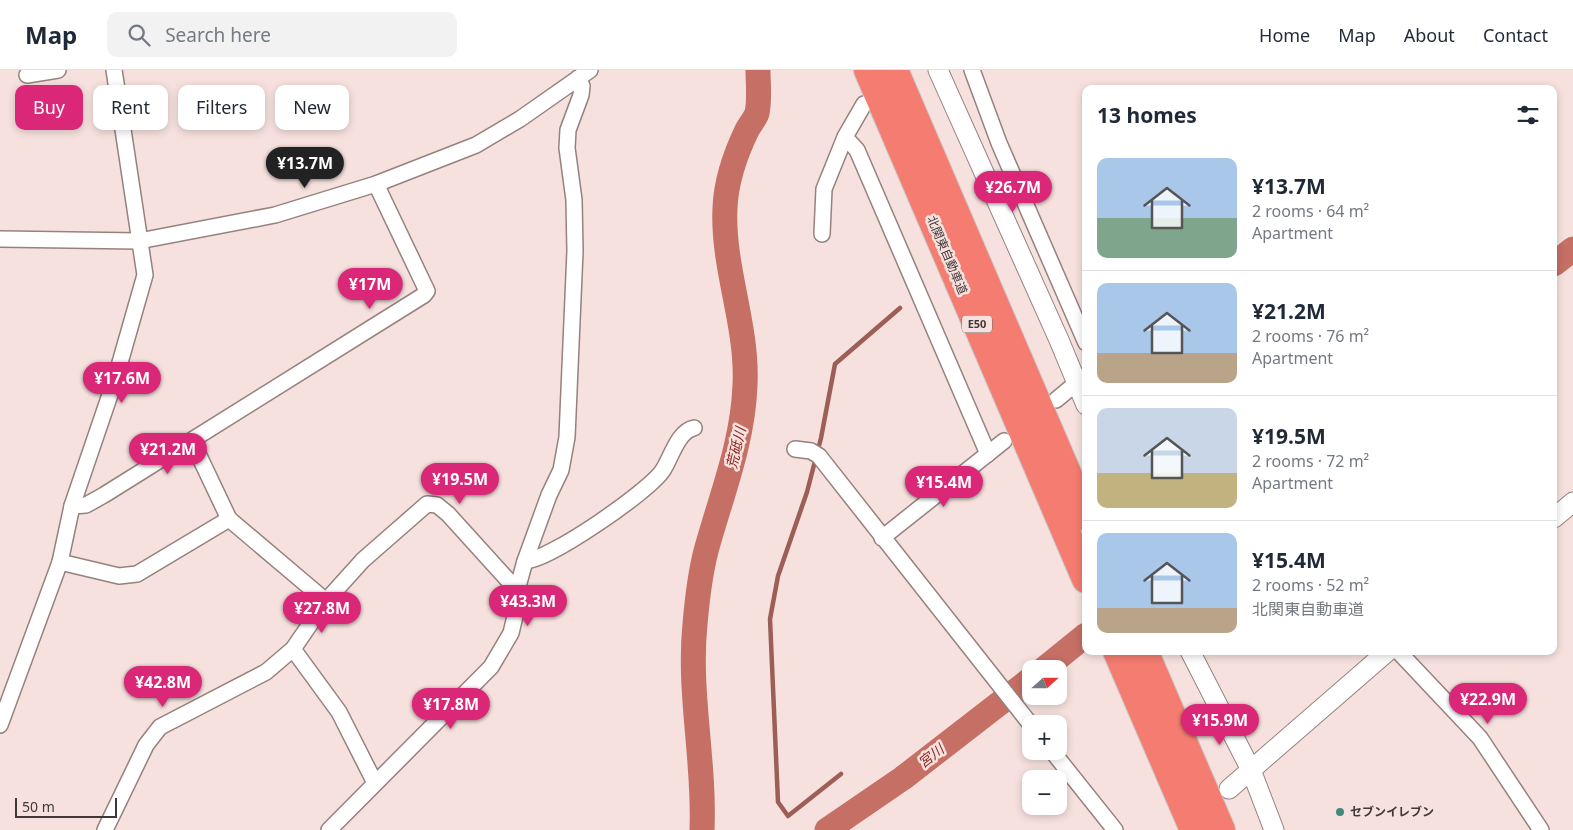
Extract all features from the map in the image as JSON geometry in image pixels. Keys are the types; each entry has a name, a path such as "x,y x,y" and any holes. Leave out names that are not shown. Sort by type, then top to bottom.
{"highway":[{"name":"北関東自動車道","path":"868,70 1082,570"},
{"name":"北関東自動車道","path":"894,70 1082,507"},
{"path":"1118,655 1194,830"},
{"path":"1146,655 1221,830"}],"street":[{"path":"27,75 58,70"},
{"path":"0,725 60,562 72,506 115,380 143,286 144,264 114,70"},
{"path":"938,70 1082,379 1056,400"},
{"path":"972,70 1011,170 1082,334"},
{"path":"0,239 139,241 274,215 376,184 491,138 584,74"},
{"path":"329,830 491,667 501,654 511,633 516,612 517,590 525,561 549,496 561,470 567,437 575,250 574,200 567,148 568,130 581,95 584,74"},
{"path":"822,234 824,189 844,137 864,104"},
{"path":"844,137 857,150 988,454"},
{"path":"72,506 86,505 104,495 424,295 427,291 376,184"},
{"path":"525,561 531,561 558,548 637,496 653,483 663,470 685,432 694,428"},
{"path":"192,441 229,519 326,601"},
{"path":"882,538 1004,441"},
{"path":"795,449 815,453 1024,715"},
{"path":"1557,515 1573,502"},
{"path":"105,830 146,745 160,726 266,672 293,649 326,601 363,560 427,504 437,505 448,514 517,590"},
{"path":"60,562 118,576 137,574 229,519"},
{"path":"293,649 339,712 375,783"},
{"path":"1192,655 1251,770 1274,830"},
{"path":"1229,789 1383,655"},
{"path":"1402,655 1480,738 1541,830"},
{"path":"1059,760 1115,830"}],"waterway":[{"name":"荒砥川","path":"702,830 701,778 693,650 696,615 704,560 736,449 745,385 743,340 727,252 725,208 729,178 735,158 747,130 757,113 759,97 758,70"},
{"name":"宮川","path":"1557,262 1573,249"},
{"path":"841,774 788,816 778,802 770,619 778,576 807,492 821,438 835,364 900,308"},
{"name":"宮川","path":"1055,660 1082,638"},
{"name":"宮川","path":"827,830 903,778 1022,686"}],"place":[{"name":"セブンイレブン","path":"1340,812"}]}
